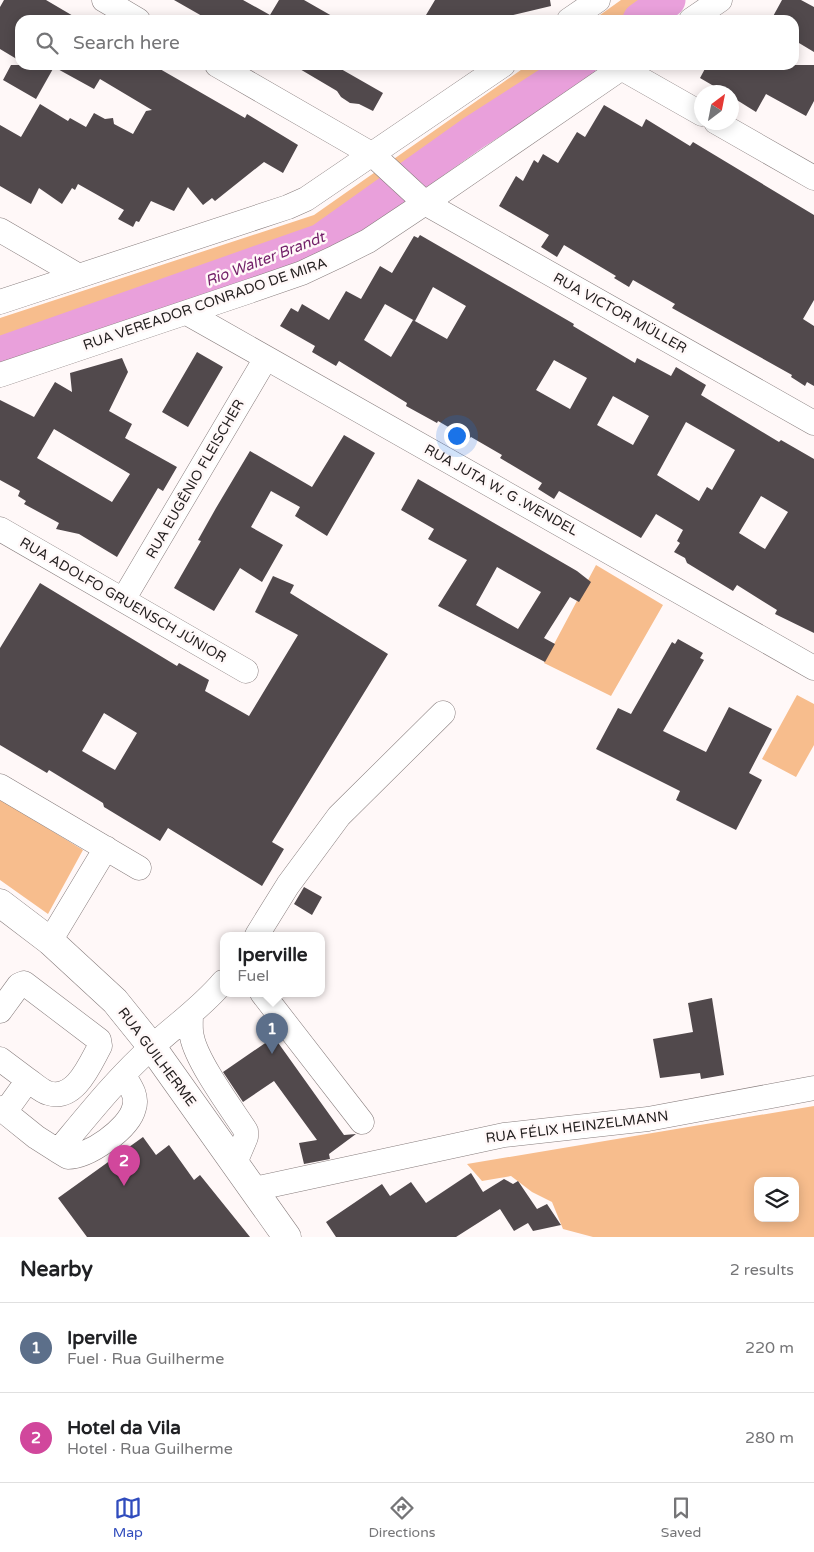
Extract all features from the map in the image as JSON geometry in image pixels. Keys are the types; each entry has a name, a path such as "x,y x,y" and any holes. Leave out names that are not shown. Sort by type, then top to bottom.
{"main road":[{"name":"RUA GUILHERME","path":"0,903 50,941 115,1001 152,1047 287,1237"}],"street":[{"path":"104,0 130,15"},
{"path":"576,15 596,0"},
{"path":"698,15 720,0"},
{"name":"RUA VICTOR MÜLLER","path":"226,70 373,155 425,204 814,423"},
{"path":"0,302 288,207 306,199 496,70"},
{"name":"RUA VEREADOR CONRADO DE MIRA","path":"0,375 187,313 302,273 328,261 368,241 425,204 619,70"},
{"path":"628,70 694,109"},
{"path":"730,130 814,178"},
{"path":"0,230 79,276"},
{"name":"RUA JUTA W. G .WENDEL","path":"187,313 814,668"},
{"name":"RUA EUGÊNIO FLEISCHER","path":"123,600 266,358"},
{"name":"RUA ADOLFO GRUENSCH JÚNIOR","path":"0,529 246,671"},
{"path":"259,932 288,885 340,816 443,713"},
{"path":"0,786 138,868"},
{"path":"50,941 106,848"},
{"path":"0,1011 19,985 24,983 99,1040 100,1046 80,1082 68,1092 49,1094 0,1059"},
{"path":"58,1150 102,1099 152,1047 191,1014 220,985"},
{"path":"265,997 362,1122"},
{"path":"191,1014 192,1037 196,1048 246,1131 246,1137 235,1163"},
{"path":"28,1080 2,1110 36,1137 68,1157 86,1154 110,1137 128,1120 135,1108 134,1093 124,1076"},
{"path":"80,1082 102,1099"},
{"name":"RUA FÉLIX HEINZELMANN","path":"254,1189 504,1135 648,1119 814,1088"}],"shaded area":[{"path":"621,0 685,0 662,15 600,15"},
{"path":"521,70 582,70 309,254 0,359 0,318 314,215"},
{"path":"596,565 663,605 611,696 544,663"},
{"path":"797,695 814,704 814,745 796,777 762,759"},
{"path":"0,799 83,850 48,914 0,880"},
{"path":"814,1106 814,1237 593,1237 563,1229 552,1202 532,1192 511,1176 482,1181 467,1164"}],"building":[{"path":"4,0 46,0 72,15 15,15 15,58 0,49 0,7"},
{"path":"174,0 243,0 270,15 200,15"},
{"path":"279,0 304,0 330,15 270,15"},
{"path":"435,0 550,0 551,6 513,15 426,15"},
{"path":"782,0 801,0 814,7 814,52 799,43 799,15 774,15"},
{"path":"11,65 15,65 15,70 52,70 36,99 3,80"},
{"path":"799,65 814,65 814,101 806,116 766,94 756,112 739,101 739,85 712,85 700,78 704,70 799,70"},
{"path":"59,70 162,70 245,118 247,114 298,145 283,173 264,162 215,201 212,198 203,205 188,187 174,211 151,201 139,222 136,221 133,227 118,219 124,210 78,184 75,190 72,188 62,204 39,188 31,204 0,186 0,125 21,137 40,104 68,121 70,118 86,127 94,113 105,119 113,118 114,124 133,134 146,111 152,110 100,79 94,89"},
{"path":"301,70 343,70 383,93 373,111 359,104 350,103 341,97 337,91"},
{"path":"604,105 642,127 646,119 690,146 693,142 814,215 814,300 803,319 814,326 814,386 807,382 805,386 791,377 792,375 672,308 675,304 633,280 629,287 614,278 616,276 564,245 557,257 541,247 549,235 499,206 516,176 523,181 534,160 538,163 543,154 558,163 577,132 585,137"},
{"path":"420,235 574,324 573,326 635,363 637,358 671,376 676,367 706,385 701,395 779,442 781,440 814,459 814,633 775,614 777,610 737,585 733,591 687,563 685,558 674,552 680,543 677,541 683,530 656,514 641,538 559,491 554,499 538,489 542,483 500,458 502,455 471,437 469,439 438,421 437,423 406,406 407,403 339,361 336,366 312,352 315,346 280,326 291,308 298,312 302,304 329,320 346,291 361,299 380,266 392,273 414,236 418,238","holes":["433,287 466,306 447,339 413,320 391,357 364,340 385,304 415,321","554,360 587,378 570,409 536,390","613,396 649,416 633,445 597,425","686,422 735,450 712,490 707,487 699,501 657,475","761,496 788,512 765,549 739,533"]},
{"path":"197,352 223,367 188,427 162,412"},
{"path":"122,358 128,372 109,411 132,424 125,438 177,467 163,491 158,488 117,557 79,534 56,529 59,523 24,504 26,501 18,496 20,491 0,480 0,400 34,417 55,382 72,392 70,373","holes":["54,429 130,474 112,502 37,458"]},
{"path":"344,435 375,453 327,536 295,516 300,507 271,491 251,527 283,545 262,582 240,568 214,611 174,588 201,541 198,540 250,451 312,487"},
{"path":"418,479 577,571 591,582 579,602 570,597 544,638 555,644 545,662 438,606 467,560 428,539 434,529 401,510","holes":["497,567 541,592 518,629 476,605"]},
{"path":"273,576 294,585 290,593 388,654 272,842 284,849 262,886 168,828 160,841 104,807 103,803 49,770 47,773 0,745 0,648 40,583 177,666 179,663 209,680 205,691 249,716 298,635 255,612","holes":["104,713 137,733 115,770 82,751"]},
{"path":"678,639 703,653 700,658 704,660 663,731 706,752 729,707 772,729 749,773 762,780 736,830 676,800 680,791 596,749 618,708 631,714 672,642 675,644"},
{"path":"304,887 322,897 312,915 294,904"},
{"path":"712,998 724,1075 701,1079 700,1073 660,1078 653,1039 693,1032 688,1003"},
{"path":"274,1037 344,1135 356,1134 329,1154 330,1159 304,1164 299,1143 317,1140 274,1081 243,1102 223,1072"},
{"path":"143,1137 156,1155 169,1145 194,1180 200,1175 250,1237 87,1237 58,1198"},
{"path":"471,1173 483,1192 504,1179 513,1184 518,1181 537,1209 547,1204 561,1225 533,1231 528,1223 514,1231 500,1209 456,1237 336,1237 326,1222 382,1184 390,1196 411,1182 426,1203"}],"waterway":[{"name":"Rio Walter Brandt","path":"647,15 668,0"},
{"name":"Rio Walter Brandt","path":"0,354 321,241 473,133 571,70"}],"place":[{"name":"Iperville","path":"272,1054"},
{"name":"Hotel da Vila","path":"124,1186"}]}
